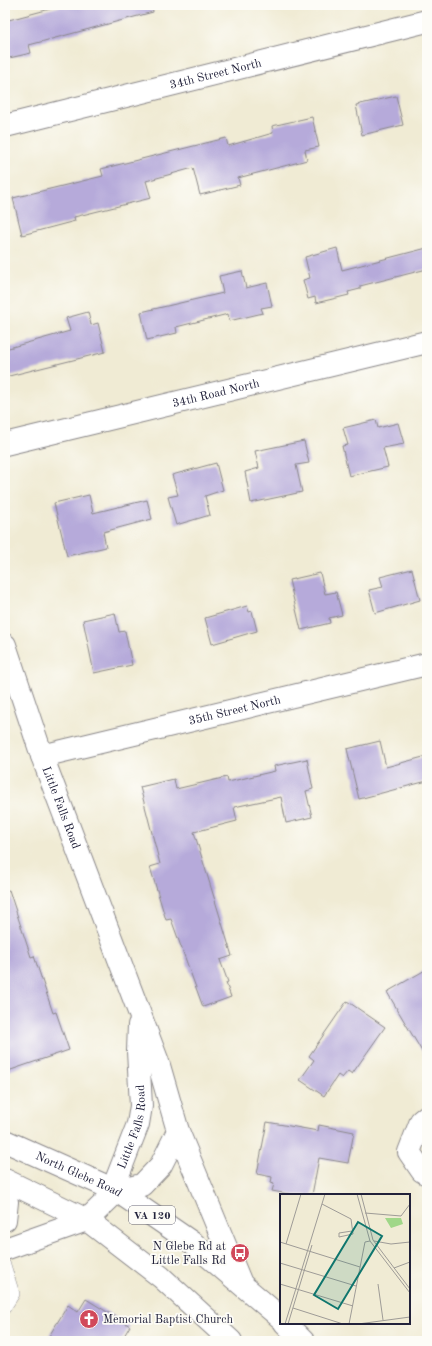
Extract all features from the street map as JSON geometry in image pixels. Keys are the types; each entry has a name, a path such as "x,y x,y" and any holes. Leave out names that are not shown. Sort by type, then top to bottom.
{"street":[{"name":"34th Street North","path":"5,126 427,21"},
{"name":"34th Road North","path":"5,444 427,342"},
{"name":"Little Falls Road","path":"5,645 42,756 158,1062 178,1131 241,1284"},
{"name":"35th Street North","path":"42,756 427,664"},
{"name":"Little Falls Road","path":"117,1191 117,1178 138,1124 141,1106 138,1050 140,1014"},
{"path":"427,1116 421,1121 409,1152 422,1171 427,1174"},
{"path":"5,1249 87,1220 117,1191 142,1185 161,1165 178,1131"},
{"name":"North Glebe Road","path":"5,1141 117,1191 194,1244 280,1317"},
{"path":"5,1180 87,1220 161,1277 231,1341"},
{"path":"5,1196 7,1202 5,1220"},
{"path":"286,1324 303,1341"}],"lane":[{"path":"5,1265 14,1294 5,1308"}],"building":[{"path":"65,5 152,5 153,12 29,45 31,53 5,59 5,21"},
{"path":"396,96 403,125 362,135 356,105"},
{"path":"312,117 319,147 305,150 307,160 238,178 240,185 200,195 193,168 146,181 151,198 74,217 75,221 22,235 13,198 103,176 101,169 226,138 228,146 273,133 272,126"},
{"path":"337,248 342,270 427,248 427,269 360,286 360,289 348,292 349,295 316,303 315,297 308,299 303,280 310,278 305,257"},
{"path":"242,271 246,288 267,283 272,306 261,308 263,313 229,321 228,314 176,327 177,333 147,340 141,312 223,293 219,276"},
{"path":"88,312 91,325 98,323 105,352 5,377 5,349 70,331 66,318"},
{"path":"376,420 378,428 398,423 404,444 383,448 388,467 349,476 342,446 348,445 343,428"},
{"path":"304,441 309,463 296,465 302,492 251,503 245,472 259,468 255,451"},
{"path":"216,463 223,490 205,496 210,515 176,525 168,497 178,495 172,475"},
{"path":"89,495 93,513 147,500 152,519 103,532 106,547 67,556 54,503"},
{"path":"412,569 420,600 375,613 369,590 383,587 380,577"},
{"path":"320,573 325,594 336,592 342,615 329,618 330,623 301,630 289,580"},
{"path":"247,606 249,612 252,611 257,631 212,644 205,618"},
{"path":"115,613 119,632 125,631 132,665 94,673 83,620"},
{"path":"380,741 386,767 427,756 427,781 359,799 347,749"},
{"path":"307,759 313,789 306,791 312,817 286,823 281,797 234,807 237,821 194,832 232,956 220,960 228,982 226,983 231,997 203,1007 171,919 166,920 150,867 160,864 140,787 174,779 176,789 227,777 228,782 275,771 274,766"},
{"path":"9,890 31,957 34,956 53,1013 56,1012 69,1050 5,1072 5,891"},
{"path":"427,969 427,1060 387,992"},
{"path":"347,1001 385,1027 352,1074 348,1071 342,1078 338,1075 324,1096 300,1080 314,1060 309,1056"},
{"path":"267,1122 318,1131 319,1125 354,1132 348,1163 319,1158 312,1194 288,1194 272,1191 274,1184 271,1183 272,1177 257,1174"},
{"name":"Memorial Baptist Church","path":"86,1299 130,1326 121,1341 46,1341 68,1305 78,1312"}],"place":[{"name":"N Glebe Rd at Little Falls Rd","path":"240,1253"},
{"name":"Memorial Baptist Church","path":"89,1319"}]}
